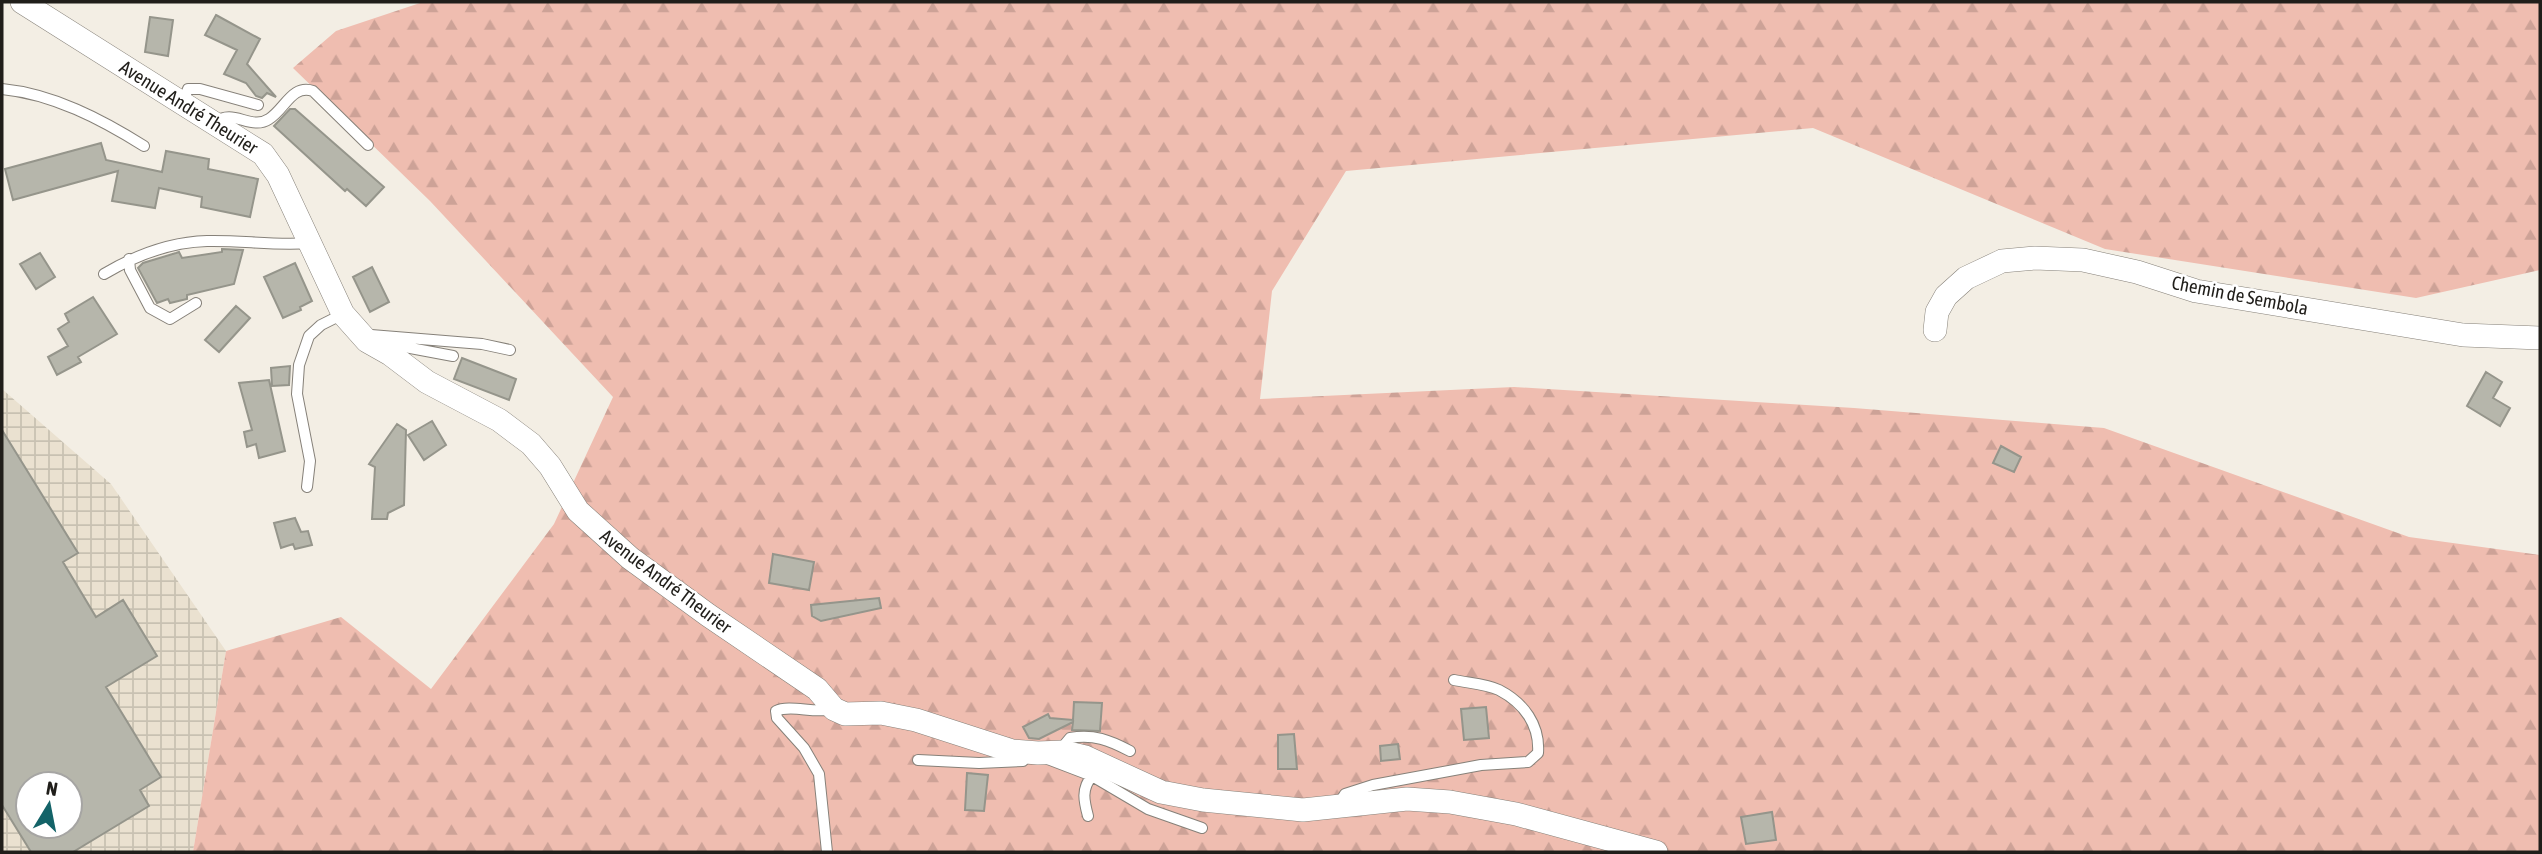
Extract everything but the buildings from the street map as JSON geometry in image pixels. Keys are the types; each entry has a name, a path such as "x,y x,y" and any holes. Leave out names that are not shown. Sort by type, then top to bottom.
{"street":[{"name":"Avenue André Theurier","path":"22,2 263,154 278,175 343,314 358,334 427,382 499,420 531,444 551,466 578,511 630,558 817,689 834,709"},
{"name":"Chemin de Sembola","path":"1935,330 1937,312 1946,296 1966,278 2002,261 2035,258 2083,260 2137,272 2196,291 2463,335 2540,338"},
{"path":"834,709 845,714 881,713 916,720 1012,751 1038,754 1064,752 1085,757 1161,792 1203,800 1303,810 1407,799 1464,805 1516,814 1656,852"}],"lane":[{"path":"214,124 222,117 231,116 261,122 270,118 298,90 306,88 313,91 368,145"},
{"path":"2,89 22,91 59,103 106,122 145,146"},
{"path":"182,104 188,89 200,89 258,105"},
{"path":"104,274 129,259 172,245 206,241 290,245 310,243"},
{"path":"129,259 130,270 149,308 170,319 196,303"},
{"path":"307,487 310,461 297,394 299,365 309,336 321,325 343,314"},
{"path":"358,334 482,344 510,350"},
{"path":"386,337 405,347 453,356"},
{"path":"1337,807 1345,793 1373,785 1480,765 1528,762 1538,753 1539,737 1527,712 1498,689 1454,680"},
{"path":"827,852 819,774 804,748 777,718 776,711 782,708 821,713 834,709"},
{"path":"1064,752 1065,744 1070,738 1086,735 1107,739 1130,751"},
{"path":"918,760 1019,762 1032,760 1038,754 1049,761 1092,776 1148,809 1202,828"},
{"path":"1088,816 1083,796 1086,783 1092,776"}],"shaded area":[{"path":"2,389 111,484 226,651 193,852 2,852"}],"green space":[{"path":"423,2 2540,2 2540,270 2416,298 2105,249 1813,128 1346,171 1272,291 1260,399 1514,387 1854,408 2104,428 2409,537 2540,555 2540,852 193,852 226,651 341,617 431,689 554,524 613,397 430,201 293,68 336,31"}]}
